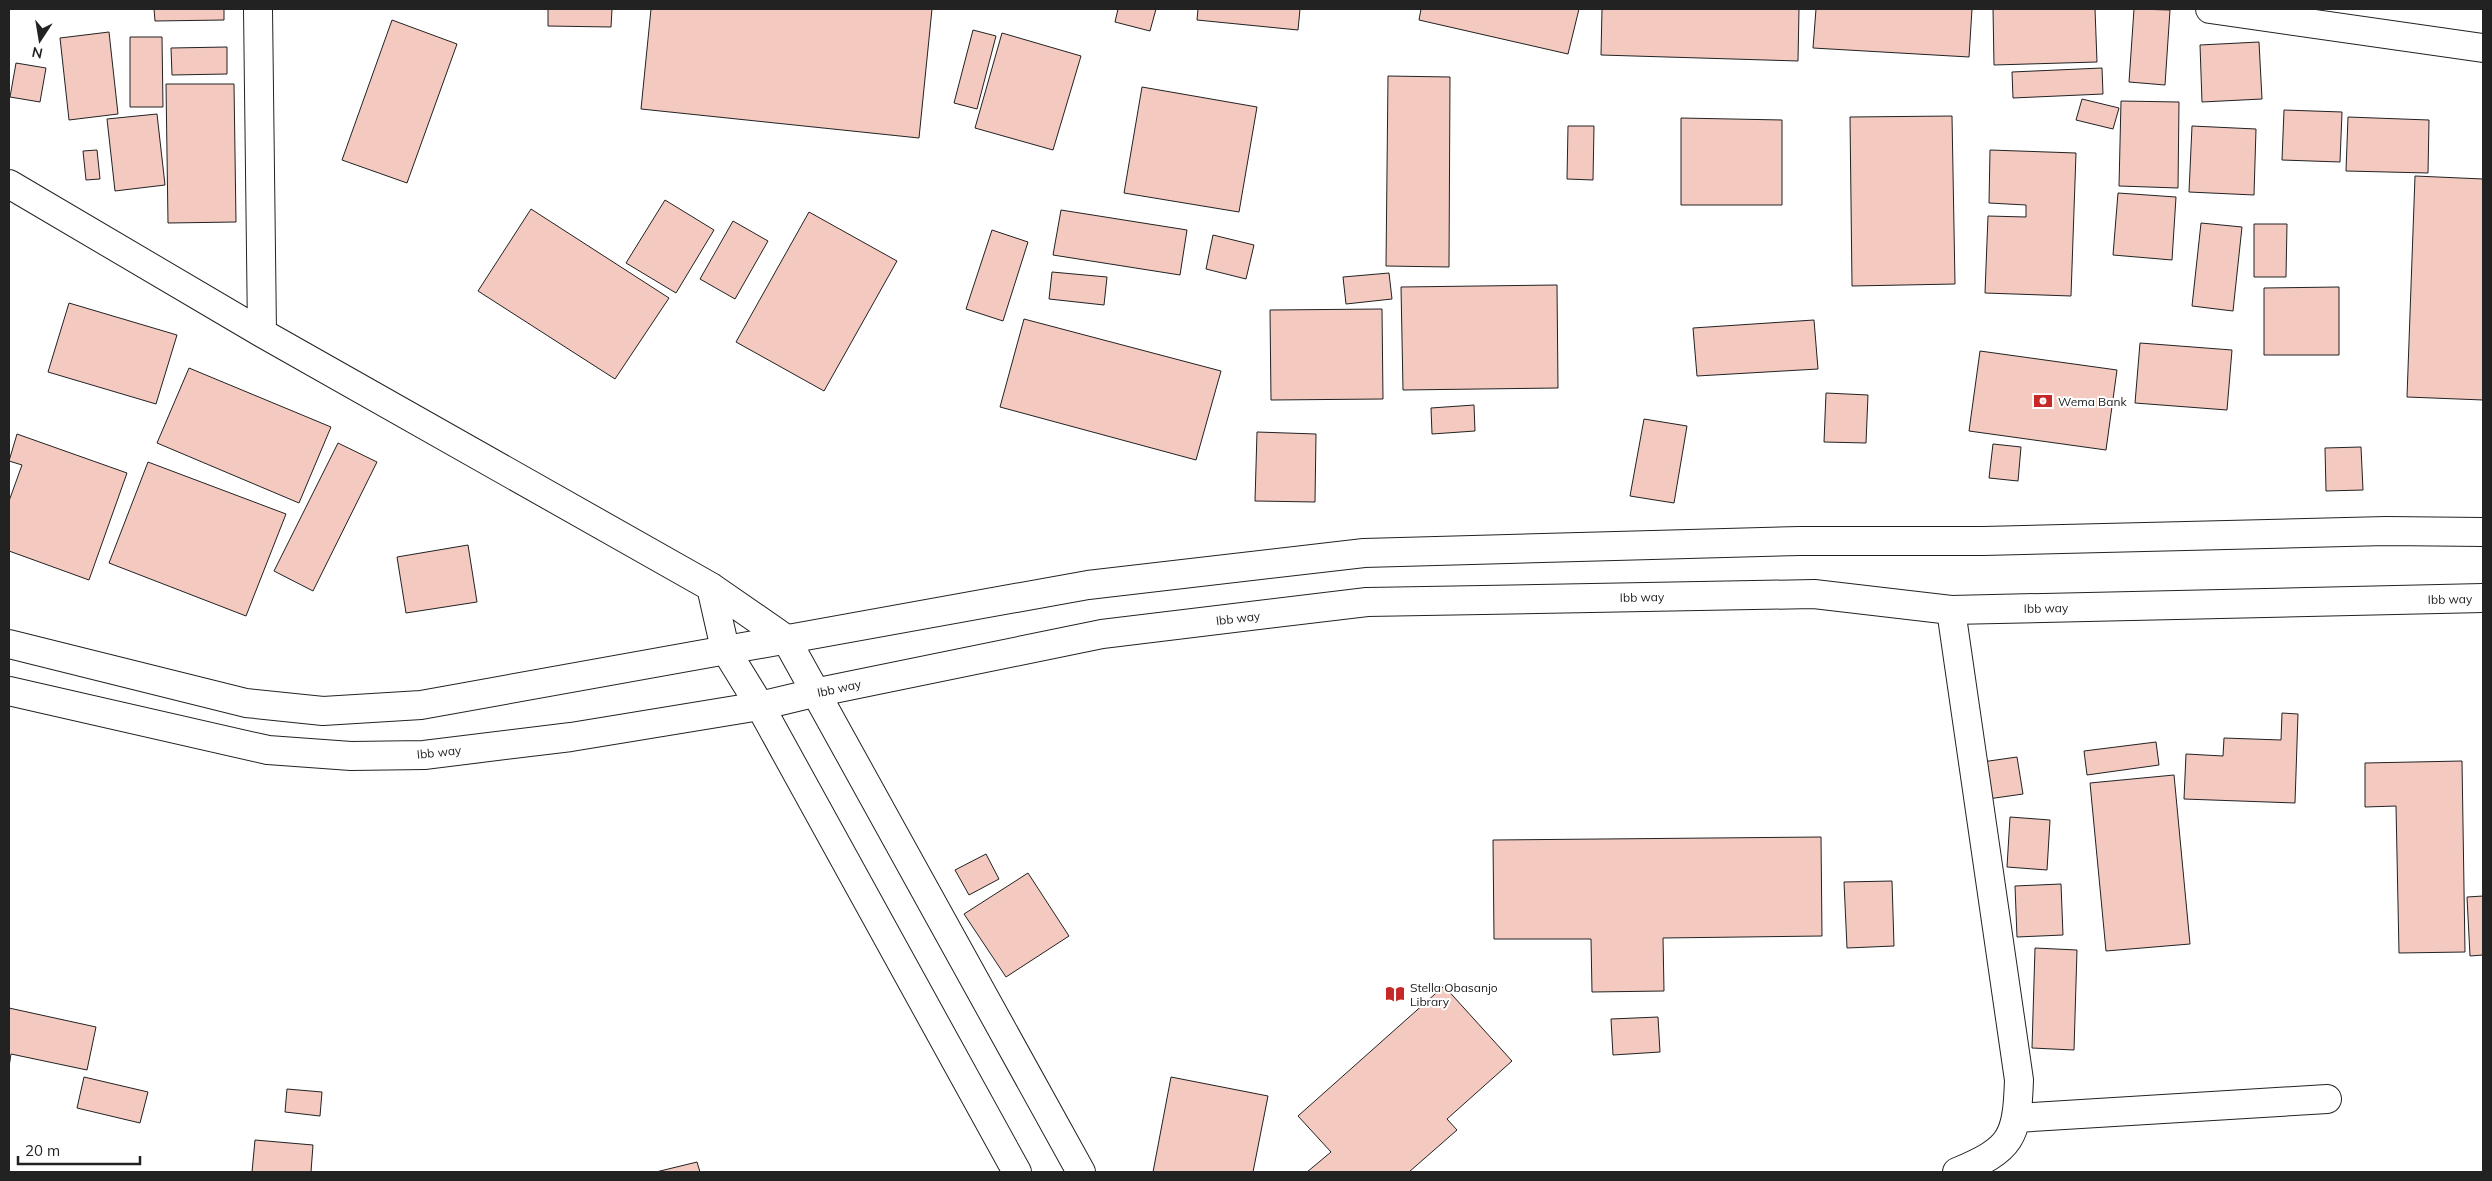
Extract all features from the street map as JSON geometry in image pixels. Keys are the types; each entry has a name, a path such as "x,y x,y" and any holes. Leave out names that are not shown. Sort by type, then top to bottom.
{"main road":[{"path":"258,9 262,333"},
{"path":"2210,9 2483,48"},
{"path":"9,184 262,333 711,587 786,640 1081,1172"},
{"path":"9,644 246,703 323,711 421,705 1088,585 1364,553 1800,541 1993,541 2386,531 2483,532"},
{"path":"711,587 725,649 760,706 1017,1172"},
{"name":"Ibb way","path":"9,691 268,750 351,756 424,754 571,737 760,706 814,693 1102,634 1367,602 1814,594 1952,610 2483,598"},
{"path":"1952,610 2019,1080 2018,1118 2008,1141 1977,1164 1957,1172"},
{"path":"2018,1118 2327,1099"}],"building":[{"path":"154,9 224,9 224,20 155,21"},
{"path":"548,9 612,9 611,27 548,26"},
{"path":"651,9 932,9 919,138 641,109"},
{"path":"1118,9 1156,9 1150,31 1115,22"},
{"path":"1198,9 1300,9 1298,30 1197,20"},
{"path":"1421,9 1579,9 1568,54 1419,20"},
{"path":"1602,9 1799,9 1798,61 1601,55"},
{"path":"1816,9 1972,9 1969,57 1813,48"},
{"path":"1993,9 2095,9 2097,62 1994,65"},
{"path":"2134,9 2170,10 2165,85 2129,82"},
{"path":"392,20 457,44 407,183 342,160"},
{"path":"973,30 996,36 977,109 954,103"},
{"path":"109,32 118,114 69,120 60,38"},
{"path":"1002,33 1081,56 1053,150 975,128"},
{"path":"130,37 162,37 163,107 130,107"},
{"path":"2259,42 2262,99 2202,102 2200,45"},
{"path":"227,47 227,74 172,75 171,48"},
{"path":"16,63 46,68 40,102 10,97"},
{"path":"2102,68 2103,94 2013,98 2012,72"},
{"path":"1388,76 1450,77 1449,267 1386,266"},
{"path":"166,84 234,84 236,222 168,223"},
{"path":"1142,87 1257,107 1239,212 1124,193"},
{"path":"2082,99 2119,108 2113,129 2076,120"},
{"path":"2121,101 2179,102 2178,188 2119,186"},
{"path":"2284,110 2342,112 2340,162 2282,160"},
{"path":"157,114 165,185 115,191 107,119"},
{"path":"1952,116 1955,284 1852,286 1850,117"},
{"path":"2348,117 2429,120 2428,173 2346,171"},
{"path":"1681,118 1782,120 1782,205 1681,205"},
{"path":"1568,126 1594,126 1593,180 1567,179"},
{"path":"2192,126 2256,129 2254,195 2189,192"},
{"path":"97,150 100,179 86,180 83,151"},
{"path":"1990,150 2076,153 2071,296 1985,293 1988,216 2026,217 2026,205 1989,203"},
{"path":"2415,176 2483,179 2483,400 2407,397"},
{"path":"2118,193 2176,197 2172,260 2113,255"},
{"path":"665,200 714,230 676,293 626,263"},
{"path":"531,209 669,298 615,379 478,291"},
{"path":"1061,210 1187,230 1180,275 1053,255"},
{"path":"809,212 897,261 824,391 736,342"},
{"path":"733,221 768,241 735,299 700,279"},
{"path":"2201,223 2242,227 2233,311 2192,306"},
{"path":"2254,224 2287,224 2286,277 2254,277"},
{"path":"992,230 1028,242 1003,321 966,309"},
{"path":"1213,235 1254,245 1246,279 1206,269"},
{"path":"1052,272 1107,277 1104,305 1049,299"},
{"path":"1389,273 1392,299 1346,304 1343,277"},
{"path":"1557,285 1558,388 1403,390 1401,287"},
{"path":"2339,287 2339,355 2264,355 2264,288"},
{"path":"69,303 177,335 156,404 48,372"},
{"path":"1382,309 1383,399 1271,400 1270,310"},
{"path":"1024,319 1221,371 1196,460 1000,407"},
{"path":"1814,320 1818,369 1697,376 1693,328"},
{"path":"2140,343 2232,350 2227,410 2135,403"},
{"name":"Wema Bank","path":"1980,351 2117,370 2106,450 1969,431"},
{"path":"189,368 331,427 299,503 157,443"},
{"path":"1826,393 1868,395 1866,443 1824,442"},
{"path":"1474,405 1475,431 1432,434 1431,408"},
{"path":"1644,419 1687,426 1674,503 1630,496"},
{"path":"1257,432 1316,434 1315,502 1255,501"},
{"path":"17,434 127,473 89,580 9,551 9,501 22,465 9,461"},
{"path":"338,443 377,462 313,591 274,571"},
{"path":"1993,444 2021,447 2018,481 1989,478"},
{"path":"2361,447 2363,490 2326,491 2325,448"},
{"path":"148,462 286,514 246,616 109,563"},
{"path":"468,545 477,602 406,613 397,557"},
{"path":"2282,713 2298,714 2295,803 2184,799 2186,754 2223,756 2224,738 2281,740"},
{"path":"2156,742 2159,765 2087,775 2084,751"},
{"path":"2017,757 2023,794 1988,799 1982,762"},
{"path":"2462,761 2465,952 2399,953 2396,806 2365,807 2365,763"},
{"path":"2174,775 2190,944 2106,951 2090,783"},
{"path":"2010,817 2050,820 2047,870 2007,867"},
{"path":"1821,837 1822,936 1663,938 1664,991 1592,992 1591,939 1494,939 1493,840"},
{"path":"986,854 999,879 969,895 955,870"},
{"path":"1028,873 1069,936 1006,977 964,914"},
{"path":"1892,881 1894,946 1847,948 1844,882"},
{"path":"2061,884 2063,935 2017,937 2015,886"},
{"path":"2483,896 2483,955 2470,956 2467,897"},
{"path":"2035,948 2077,950 2074,1050 2032,1048"},
{"path":"1444,986 1512,1061 1447,1119 1457,1130 1409,1172 1307,1172 1331,1152 1298,1116"},
{"path":"9,1008 96,1027 87,1070 11,1054 9,1067"},
{"path":"1658,1017 1660,1052 1613,1055 1611,1019"},
{"path":"84,1077 148,1092 140,1123 77,1108"},
{"path":"1171,1077 1268,1096 1253,1172 1153,1172"},
{"path":"287,1089 322,1092 320,1116 285,1112"},
{"path":"255,1140 313,1145 311,1172 252,1172"},
{"path":"697,1162 700,1172 656,1172"}],"place":[{"name":"Wema Bank","path":"2043,401"},
{"name":"Stella Obasanjo Library","path":"1395,994"}]}
